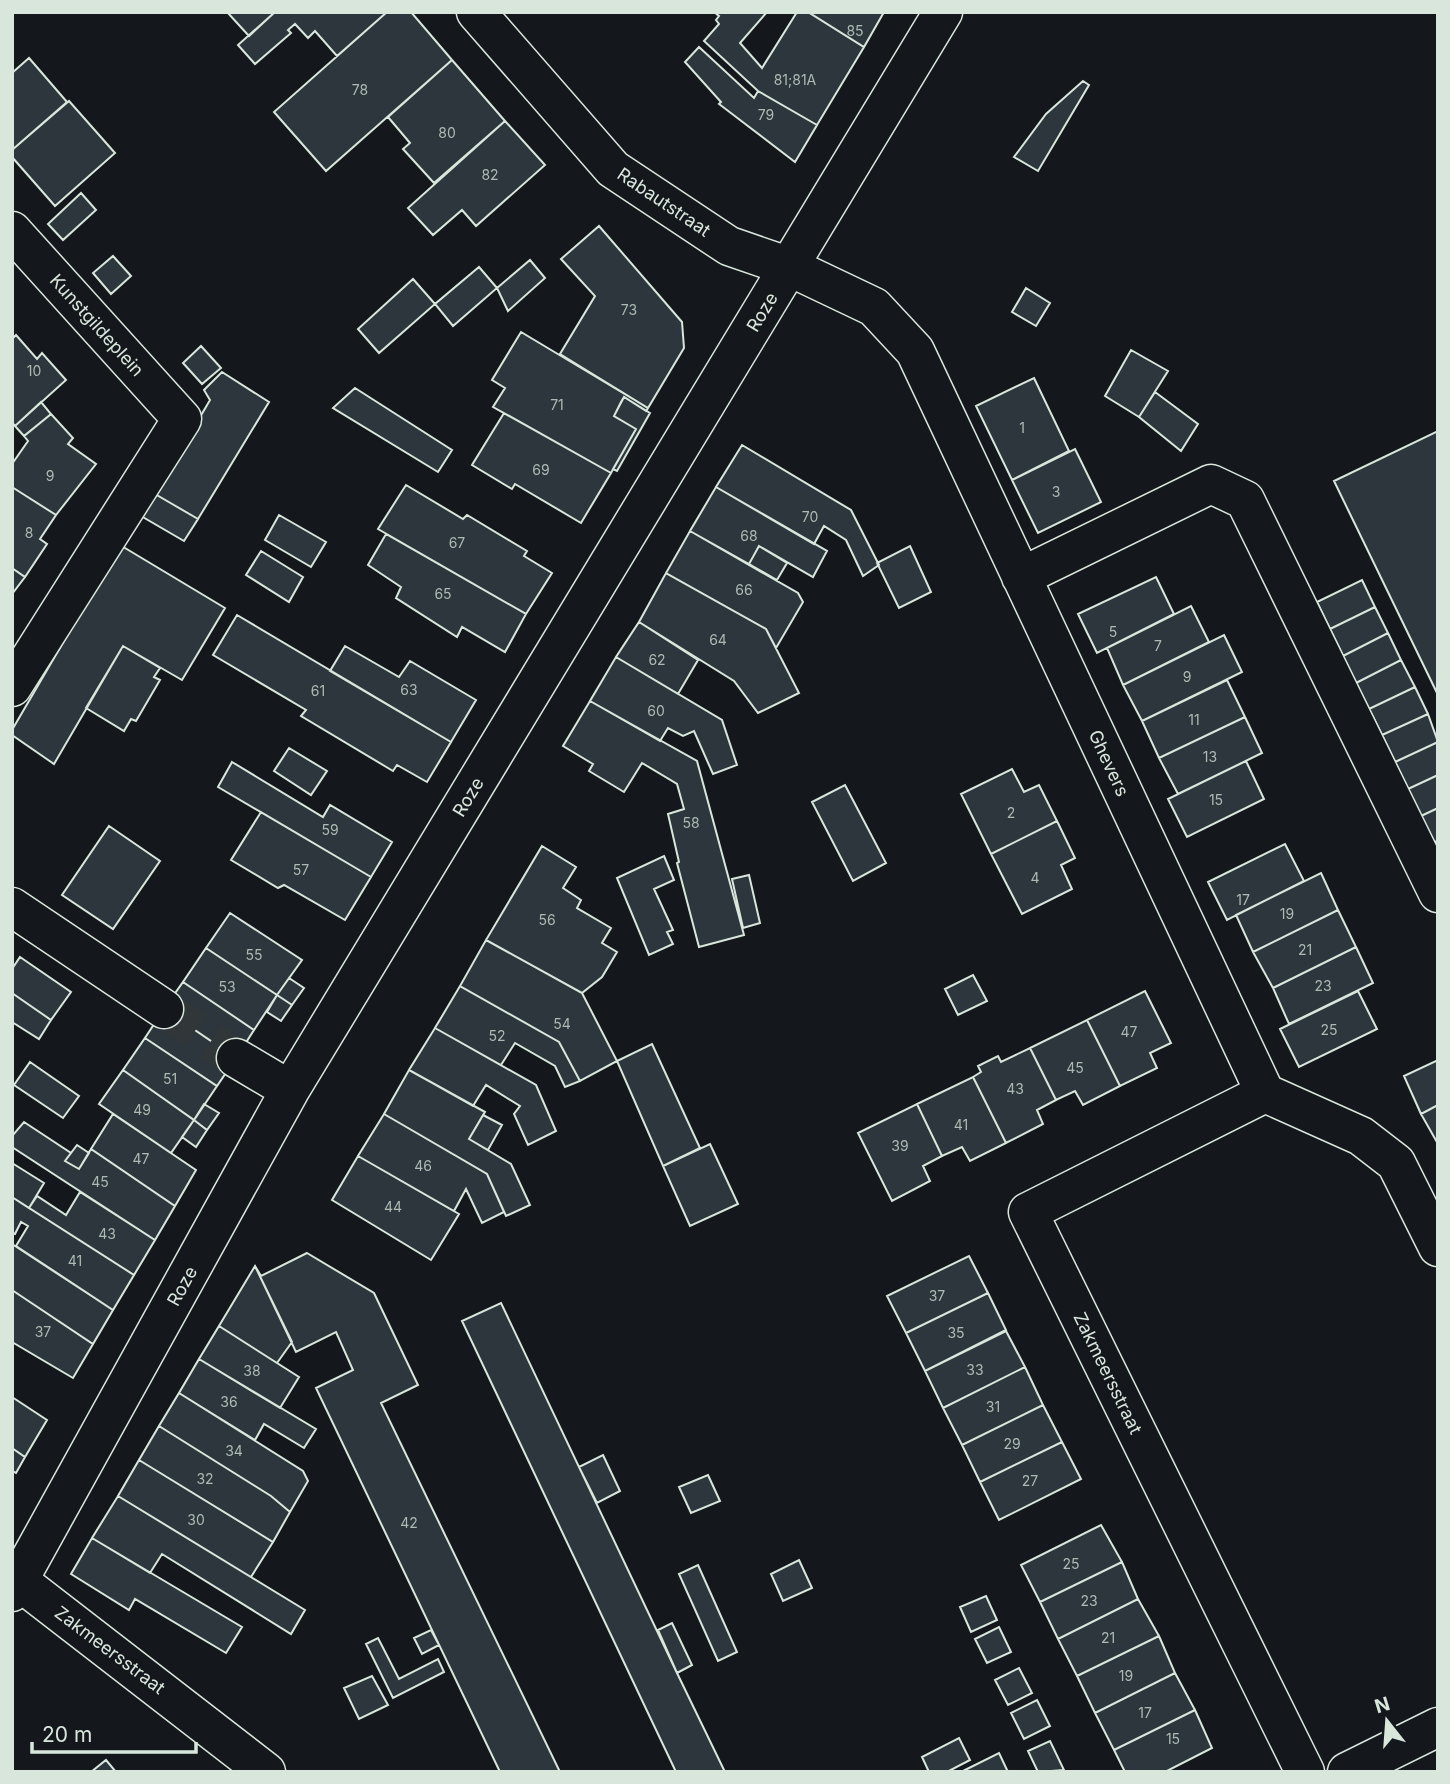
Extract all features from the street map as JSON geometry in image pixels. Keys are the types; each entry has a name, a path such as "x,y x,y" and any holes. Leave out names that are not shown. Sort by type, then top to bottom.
{"street":[{"name":"Rabautstraat","path":"476,12 613,169 730,246 790,267"},
{"name":"Roze","path":"16,1586 290,1090 943,12"},
{"name":"Kunstgildeplein","path":"12,231 182,419 12,687"},
{"name":"Ghevers","path":"790,267 874,307 915,351 1265,1093"},
{"path":"1021,577 1211,484 1245,500 1438,893"},
{"path":"12,907 164,1009"},
{"path":"236,1058 290,1090"},
{"path":"1265,1093 1361,1136 1396,1163 1438,1247"},
{"name":"Zakmeersstraat","path":"1265,1093 1028,1212 1305,1772"},
{"name":"Zakmeersstraat","path":"16,1586 266,1772"},
{"path":"1347,1772 1438,1727"}],"building":[{"path":"227,12 275,12 249,36"},
{"path":"275,12 387,12 337,56 315,31 308,38 295,24 288,30 291,33 255,64 238,45"},
{"path":"387,12 411,12 452,60 326,171 274,112"},
{"path":"714,12 767,12 740,43 762,68 797,12 808,12 864,47 817,125 758,91 704,41 719,24 716,20 719,16"},
{"path":"808,12 884,12 864,47"},
{"path":"699,47 754,98 758,91 817,125 795,162 719,104 721,102 685,62"},
{"path":"29,58 67,102 12,150 12,73"},
{"path":"452,60 505,121 434,183 403,149 410,143 388,117"},
{"path":"1083,81 1089,85 1038,171 1014,157 1046,114"},
{"path":"69,101 115,153 55,206 12,157 12,150"},
{"path":"505,121 545,165 476,226 462,210 433,235 408,208"},
{"path":"81,193 96,210 63,240 48,224"},
{"path":"599,226 682,322 684,348 648,408 560,354 595,296 561,259"},
{"path":"113,256 131,276 111,294 93,273"},
{"path":"530,260 545,278 508,311 497,288"},
{"path":"479,267 497,288 453,326 435,304"},
{"path":"413,279 435,304 379,353 358,329"},
{"path":"1026,288 1050,303 1036,326 1012,312"},
{"path":"521,332 648,408 646,411 624,397 621,402 614,416 636,429 611,473 493,407 505,388 492,380"},
{"path":"16,335 37,359 42,353 66,380 15,426 12,422 12,339"},
{"path":"201,346 221,368 202,384 183,363"},
{"path":"1131,350 1168,371 1139,417 1105,396"},
{"path":"222,372 269,402 198,519 155,494 210,400 204,390"},
{"path":"1034,378 1069,451 1012,480 976,406"},
{"path":"355,388 452,450 438,472 333,408"},
{"path":"1155,392 1198,424 1181,451 1139,417"},
{"path":"624,397 650,413 617,471 613,469 636,429 614,416"},
{"path":"41,402 51,414 24,436 15,426"},
{"path":"504,413 611,473 581,523 515,484 512,489 472,465"},
{"path":"51,414 73,438 68,444 96,464 56,515 12,487 12,464 28,441 24,436"},
{"path":"1438,431 1438,695 1334,481"},
{"path":"742,445 851,510 879,565 863,576 846,540 824,526 814,544 716,487"},
{"path":"1075,449 1101,502 1038,533 1012,480"},
{"path":"406,485 463,519 467,515 527,551 524,556 552,573 526,614 378,529"},
{"path":"12,487 56,515 40,539 47,544 25,577 12,568"},
{"path":"716,487 827,551 813,577 759,546 749,564 690,531"},
{"path":"155,494 198,519 184,541 141,516"},
{"path":"279,515 326,542 311,567 265,540"},
{"path":"690,531 798,593 803,602 776,648 766,629 666,573"},
{"path":"386,534 526,614 505,652 462,627 457,637 396,598 401,587 368,565"},
{"path":"120,545 225,608 182,680 123,646 54,764 12,735 12,730"},
{"path":"759,546 787,563 777,580 749,564"},
{"path":"910,546 931,592 899,608 877,563"},
{"path":"261,551 303,577 289,602 246,575"},
{"path":"12,568 25,577 12,594"},
{"path":"666,573 766,629 799,693 758,713 734,681 639,622"},
{"path":"1156,577 1174,614 1097,653 1078,614"},
{"path":"1362,580 1375,607 1330,629 1317,602"},
{"path":"1191,606 1209,642 1123,685 1107,648"},
{"path":"1375,607 1388,633 1343,656 1330,629"},
{"path":"237,615 451,742 427,782 397,765 393,771 301,716 306,710 213,655"},
{"path":"639,622 698,660 678,694 616,657"},
{"path":"1388,633 1401,660 1356,683 1343,656"},
{"path":"1224,635 1242,672 1142,721 1123,685"},
{"path":"123,646 160,668 154,677 160,680 136,721 131,719 124,731 86,708"},
{"path":"345,646 399,677 410,661 476,700 451,742 330,671"},
{"path":"616,657 722,720 737,765 713,774 694,731 683,736 668,728 660,741 590,701"},
{"path":"1401,660 1415,687 1369,709 1356,683"},
{"path":"1227,680 1245,717 1159,758 1142,721"},
{"path":"1415,687 1428,714 1382,735 1369,709"},
{"path":"590,701 697,761 744,935 699,947 677,863 679,862 668,814 684,809 677,784 642,763 624,792 589,771 593,764 563,746"},
{"path":"1428,714 1438,742 1395,762 1382,735"},
{"path":"1245,717 1262,753 1178,794 1159,758"},
{"path":"1438,742 1438,775 1408,789 1395,762"},
{"path":"289,748 327,771 311,795 274,771"},
{"path":"1246,761 1264,799 1187,837 1168,799"},
{"path":"232,762 323,817 330,805 392,842 371,877 218,787"},
{"path":"1012,769 1024,792 1039,785 1057,821 991,854 961,794"},
{"path":"1438,775 1438,808 1421,816 1408,789"},
{"path":"845,785 886,863 853,881 812,802"},
{"path":"1438,808 1438,841 1434,842 1421,816"},
{"path":"261,812 371,877 345,920 284,885 278,888 231,860"},
{"path":"1057,821 1075,858 1061,865 1072,889 1022,914 991,854"},
{"path":"109,826 160,861 113,929 62,895"},
{"path":"1285,844 1304,881 1227,920 1208,882"},
{"path":"542,846 576,867 563,888 581,900 577,908 611,928 602,943 617,952 602,977 582,993 486,940"},
{"path":"664,856 674,880 654,889 673,930 667,932 673,944 649,955 617,878"},
{"path":"1321,873 1338,910 1253,952 1236,915"},
{"path":"749,875 760,923 743,928 732,879"},
{"path":"1338,910 1356,947 1273,988 1253,952"},
{"path":"230,913 302,960 277,995 206,948"},
{"path":"486,940 582,993 617,1061 580,1081 559,1042 460,986"},
{"path":"1356,947 1373,983 1289,1024 1273,988"},
{"path":"206,948 277,995 254,1030 183,982"},
{"path":"20,957 71,992 51,1020 12,993 12,969"},
{"path":"973,975 987,1001 958,1015 945,989"},
{"path":"289,978 304,988 292,1005 277,995"},
{"path":"183,982 254,1030 236,1058 164,1009"},
{"path":"460,986 559,1042 580,1081 565,1087 555,1066 515,1043 501,1065 435,1028"},
{"path":"1145,991 1171,1043 1150,1053 1157,1068 1120,1086 1087,1020"},
{"path":"1358,991 1377,1029 1299,1067 1280,1029"},
{"path":"12,993 51,1020 39,1039 12,1022"},
{"path":"277,995 292,1005 281,1021 267,1012"},
{"path":"164,1009 236,1058 217,1086 145,1038"},
{"path":"1087,1020 1120,1086 1083,1105 1075,1091 1056,1100 1030,1048"},
{"path":"435,1028 536,1085 556,1131 528,1145 514,1114 520,1106 486,1085 473,1106 409,1070"},
{"path":"145,1038 217,1086 194,1120 123,1070"},
{"path":"652,1044 700,1148 663,1166 617,1061"},
{"path":"1030,1048 1056,1100 1037,1110 1043,1124 1006,1143 973,1077 981,1072 978,1066 998,1056 1001,1062"},
{"path":"1438,1060 1438,1105 1421,1114 1404,1076"},
{"path":"30,1062 79,1096 63,1118 14,1085"},
{"path":"123,1070 194,1120 171,1153 99,1104"},
{"path":"409,1070 485,1112 469,1139 511,1164 530,1205 506,1216 487,1174 384,1114"},
{"path":"973,1077 1006,1143 970,1161 962,1147 942,1156 917,1104"},
{"path":"204,1104 219,1113 207,1130 194,1120"},
{"path":"917,1104 942,1156 923,1166 930,1181 892,1201 858,1133"},
{"path":"1438,1105 1438,1144 1421,1114"},
{"path":"113,1114 196,1170 175,1206 91,1149"},
{"path":"384,1114 487,1174 504,1212 482,1223 466,1189 454,1211 358,1156"},
{"path":"483,1115 502,1125 488,1150 469,1139"},
{"path":"194,1120 207,1130 196,1147 182,1137"},
{"path":"24,1122 71,1153 65,1161 79,1169 91,1149 175,1206 155,1240 12,1147 12,1136"},
{"path":"710,1144 738,1204 690,1226 663,1166"},
{"path":"77,1145 89,1153 79,1169 65,1161"},
{"path":"358,1156 459,1214 431,1260 332,1200"},
{"path":"12,1163 44,1183 29,1208 12,1197"},
{"path":"80,1192 155,1240 134,1275 29,1208 37,1196 66,1215"},
{"path":"12,1197 134,1275 113,1310 16,1246 28,1226 21,1222 15,1234 12,1233"},
{"path":"12,1244 113,1310 93,1344 12,1290"},
{"path":"307,1253 374,1293 418,1385 381,1403 560,1772 500,1772 316,1388 353,1370 336,1332 296,1352 255,1266 261,1276"},
{"path":"969,1256 988,1293 906,1333 887,1296"},
{"path":"255,1266 292,1342 277,1363 219,1326"},
{"path":"12,1290 93,1344 73,1378 12,1342"},
{"path":"988,1293 1006,1330 925,1371 906,1333"},
{"path":"501,1303 725,1772 676,1772 462,1321"},
{"path":"219,1326 299,1377 280,1408 199,1359"},
{"path":"1006,1331 1025,1367 943,1408 925,1371"},
{"path":"199,1359 316,1429 304,1448 264,1424 255,1440 179,1393"},
{"path":"1025,1367 1043,1405 962,1445 943,1408"},
{"path":"179,1393 303,1471 308,1481 290,1512 271,1496 159,1426"},
{"path":"12,1397 47,1420 25,1457 12,1448"},
{"path":"1043,1405 1062,1442 980,1482 962,1445"},
{"path":"159,1426 271,1496 290,1512 273,1542 139,1460"},
{"path":"1062,1442 1081,1479 999,1520 980,1482"},
{"path":"12,1448 25,1457 16,1473 12,1471"},
{"path":"603,1455 620,1491 597,1503 579,1467"},
{"path":"139,1460 273,1542 251,1577 118,1496"},
{"path":"708,1475 720,1501 691,1513 679,1487"},
{"path":"118,1496 305,1610 291,1634 162,1554 150,1573 92,1538"},
{"path":"1101,1525 1122,1562 1040,1602 1021,1565"},
{"path":"92,1538 242,1627 226,1653 135,1599 129,1610 71,1574"},
{"path":"799,1560 812,1588 783,1601 771,1574"},
{"path":"1122,1562 1138,1599 1058,1639 1040,1602"},
{"path":"698,1565 737,1652 718,1661 679,1574"},
{"path":"986,1596 997,1620 971,1632 960,1607"},
{"path":"1138,1599 1159,1636 1077,1676 1058,1639"},
{"path":"672,1623 692,1665 677,1673 658,1630"},
{"path":"999,1627 1011,1652 987,1663 975,1639"},
{"path":"431,1630 439,1645 422,1654 414,1638"},
{"path":"1159,1636 1175,1673 1095,1713 1077,1676"},
{"path":"378,1638 399,1679 438,1659 444,1672 393,1698 366,1644"},
{"path":"1019,1668 1032,1693 1008,1705 995,1680"},
{"path":"1175,1673 1195,1710 1114,1750 1095,1713"},
{"path":"372,1676 388,1705 359,1719 344,1688"},
{"path":"1037,1700 1050,1726 1024,1739 1011,1713"},
{"path":"1195,1710 1212,1748 1165,1772 1125,1772 1114,1750"},
{"path":"959,1738 970,1760 947,1772 929,1772 922,1757"},
{"path":"1050,1741 1064,1770 1038,1772 1028,1751"},
{"path":"999,1753 1008,1772 961,1772"},
{"path":"106,1760 116,1772 91,1772"}],"tunnel":[{"path":"164,1009 236,1058"}]}
